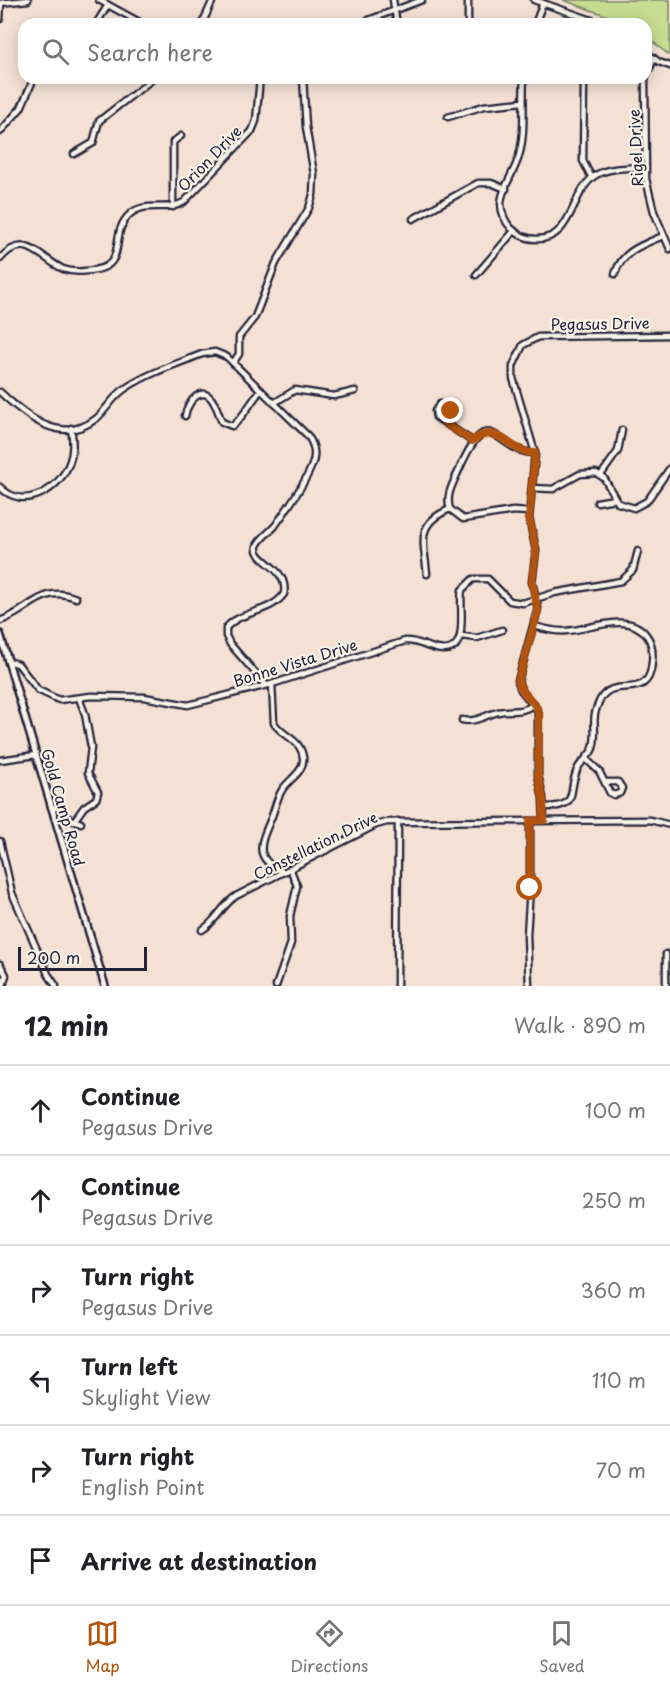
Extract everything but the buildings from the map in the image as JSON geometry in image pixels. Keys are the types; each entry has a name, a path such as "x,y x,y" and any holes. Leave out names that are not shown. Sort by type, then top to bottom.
{"street":[{"path":"0,19 0,3 28,0"},
{"path":"99,0 132,18"},
{"path":"205,18 213,0"},
{"path":"393,0 397,18"},
{"path":"373,18 422,0"},
{"path":"468,0 468,18"},
{"path":"534,0 584,18"},
{"path":"537,18 543,3"},
{"path":"100,18 108,5"},
{"path":"654,59 670,66"},
{"name":"Rigel Drive","path":"652,64 654,59"},
{"path":"0,132 21,108 31,84"},
{"path":"74,154 93,143 97,123 111,106 145,84"},
{"name":"Orion Drive","path":"0,259 13,249 24,247 39,252 64,270 77,272 100,269 116,256 122,227 132,212 145,207 173,207 188,198 252,131 259,84"},
{"path":"233,363 239,354 239,337 252,323 276,263 309,208 313,195 314,174 306,127 303,84"},
{"path":"524,84 522,144 517,166 501,201 502,211 514,231 535,239 556,233 565,224 592,178 609,170 645,167"},
{"path":"584,84 583,160 592,178"},
{"name":"Rigel Drive","path":"646,84 645,167 651,202 670,249"},
{"path":"448,117 484,106 523,102"},
{"path":"173,207 172,142 181,136"},
{"path":"414,219 478,183 492,183 506,189"},
{"path":"476,274 514,231"},
{"path":"615,274 621,260 629,252 663,236"},
{"name":"Pegasus Drive","path":"544,820 538,775 539,714 534,704 521,690 518,681 538,611 532,582 536,550 529,512 535,453 513,373 514,360 523,345 533,338 670,335"},
{"path":"0,392 40,425 52,429 71,428 95,420 127,387 202,354 219,353 233,363 308,436 314,457 311,468 279,520 258,543 256,550 258,556 279,572 284,581 284,594 272,605 232,622 226,632 230,644 269,684 274,723 298,743 303,759 302,768 280,793 261,840 262,853 267,862 284,872"},
{"path":"184,416 190,400 197,396 206,396 214,403 222,422 232,426 239,421 245,408 261,390"},
{"path":"274,403 295,390 334,396 355,391"},
{"path":"446,424 450,408 440,404 436,407 435,414 446,424 472,441"},
{"path":"0,487 10,495 25,498 37,496 55,485 70,463 73,443 71,428"},
{"path":"601,475 618,451 622,430"},
{"path":"529,512 513,511 468,520 459,518 450,509 449,492 472,441 486,433 495,434 520,451 535,453"},
{"path":"601,475 615,499 626,507 634,508 643,505 670,468"},
{"path":"532,488 553,489 584,473 601,475"},
{"path":"597,502 615,499"},
{"path":"427,574 424,529 432,518 450,509"},
{"path":"502,630 482,637 461,636 461,594 464,586 473,579 488,579 514,603 621,581 633,570 638,551"},
{"path":"0,621 13,616 45,595 59,593 75,598"},
{"path":"534,626 568,631 627,623 639,627 649,639 652,653 649,677 639,686 614,688 604,694 594,717 594,747 578,770 574,794 569,801 559,807 544,807"},
{"name":"Gold Camp Road","path":"0,634 105,986"},
{"name":"Bonne Vista Drive","path":"8,661 18,664 34,687 47,695 63,700 144,697 188,705 269,684 409,641 436,649 449,649 457,644 461,636"},
{"path":"74,821 84,807 96,799 98,792 88,773 91,747 86,714 79,698"},
{"path":"462,720 471,722 501,711 519,712 534,704"},
{"path":"0,760 36,755"},
{"path":"586,759 597,768 605,782"},
{"path":"51,807 59,808 74,821 81,823"},
{"name":"Constellation Drive","path":"202,930 214,923 232,899 376,825 398,821 544,820 650,820 660,825 670,825"},
{"path":"397,986 398,821"},
{"path":"529,986 527,935 530,821"},
{"path":"0,841 12,893 48,974 56,986"},
{"path":"276,986 291,943 290,916 297,886 290,868"},
{"path":"666,954 666,986"},
{"path":"0,964 6,975 3,986"}],"green space":[{"path":"563,0 670,0 670,56 652,41 652,18 613,18"}],"route":[{"path":"451,411 446,424 472,441 490,433 499,435 520,451 535,453 529,522 536,550 532,588 538,611 518,681 519,687 537,708 539,714 538,775 543,798 544,820 530,821 530,888"}]}
